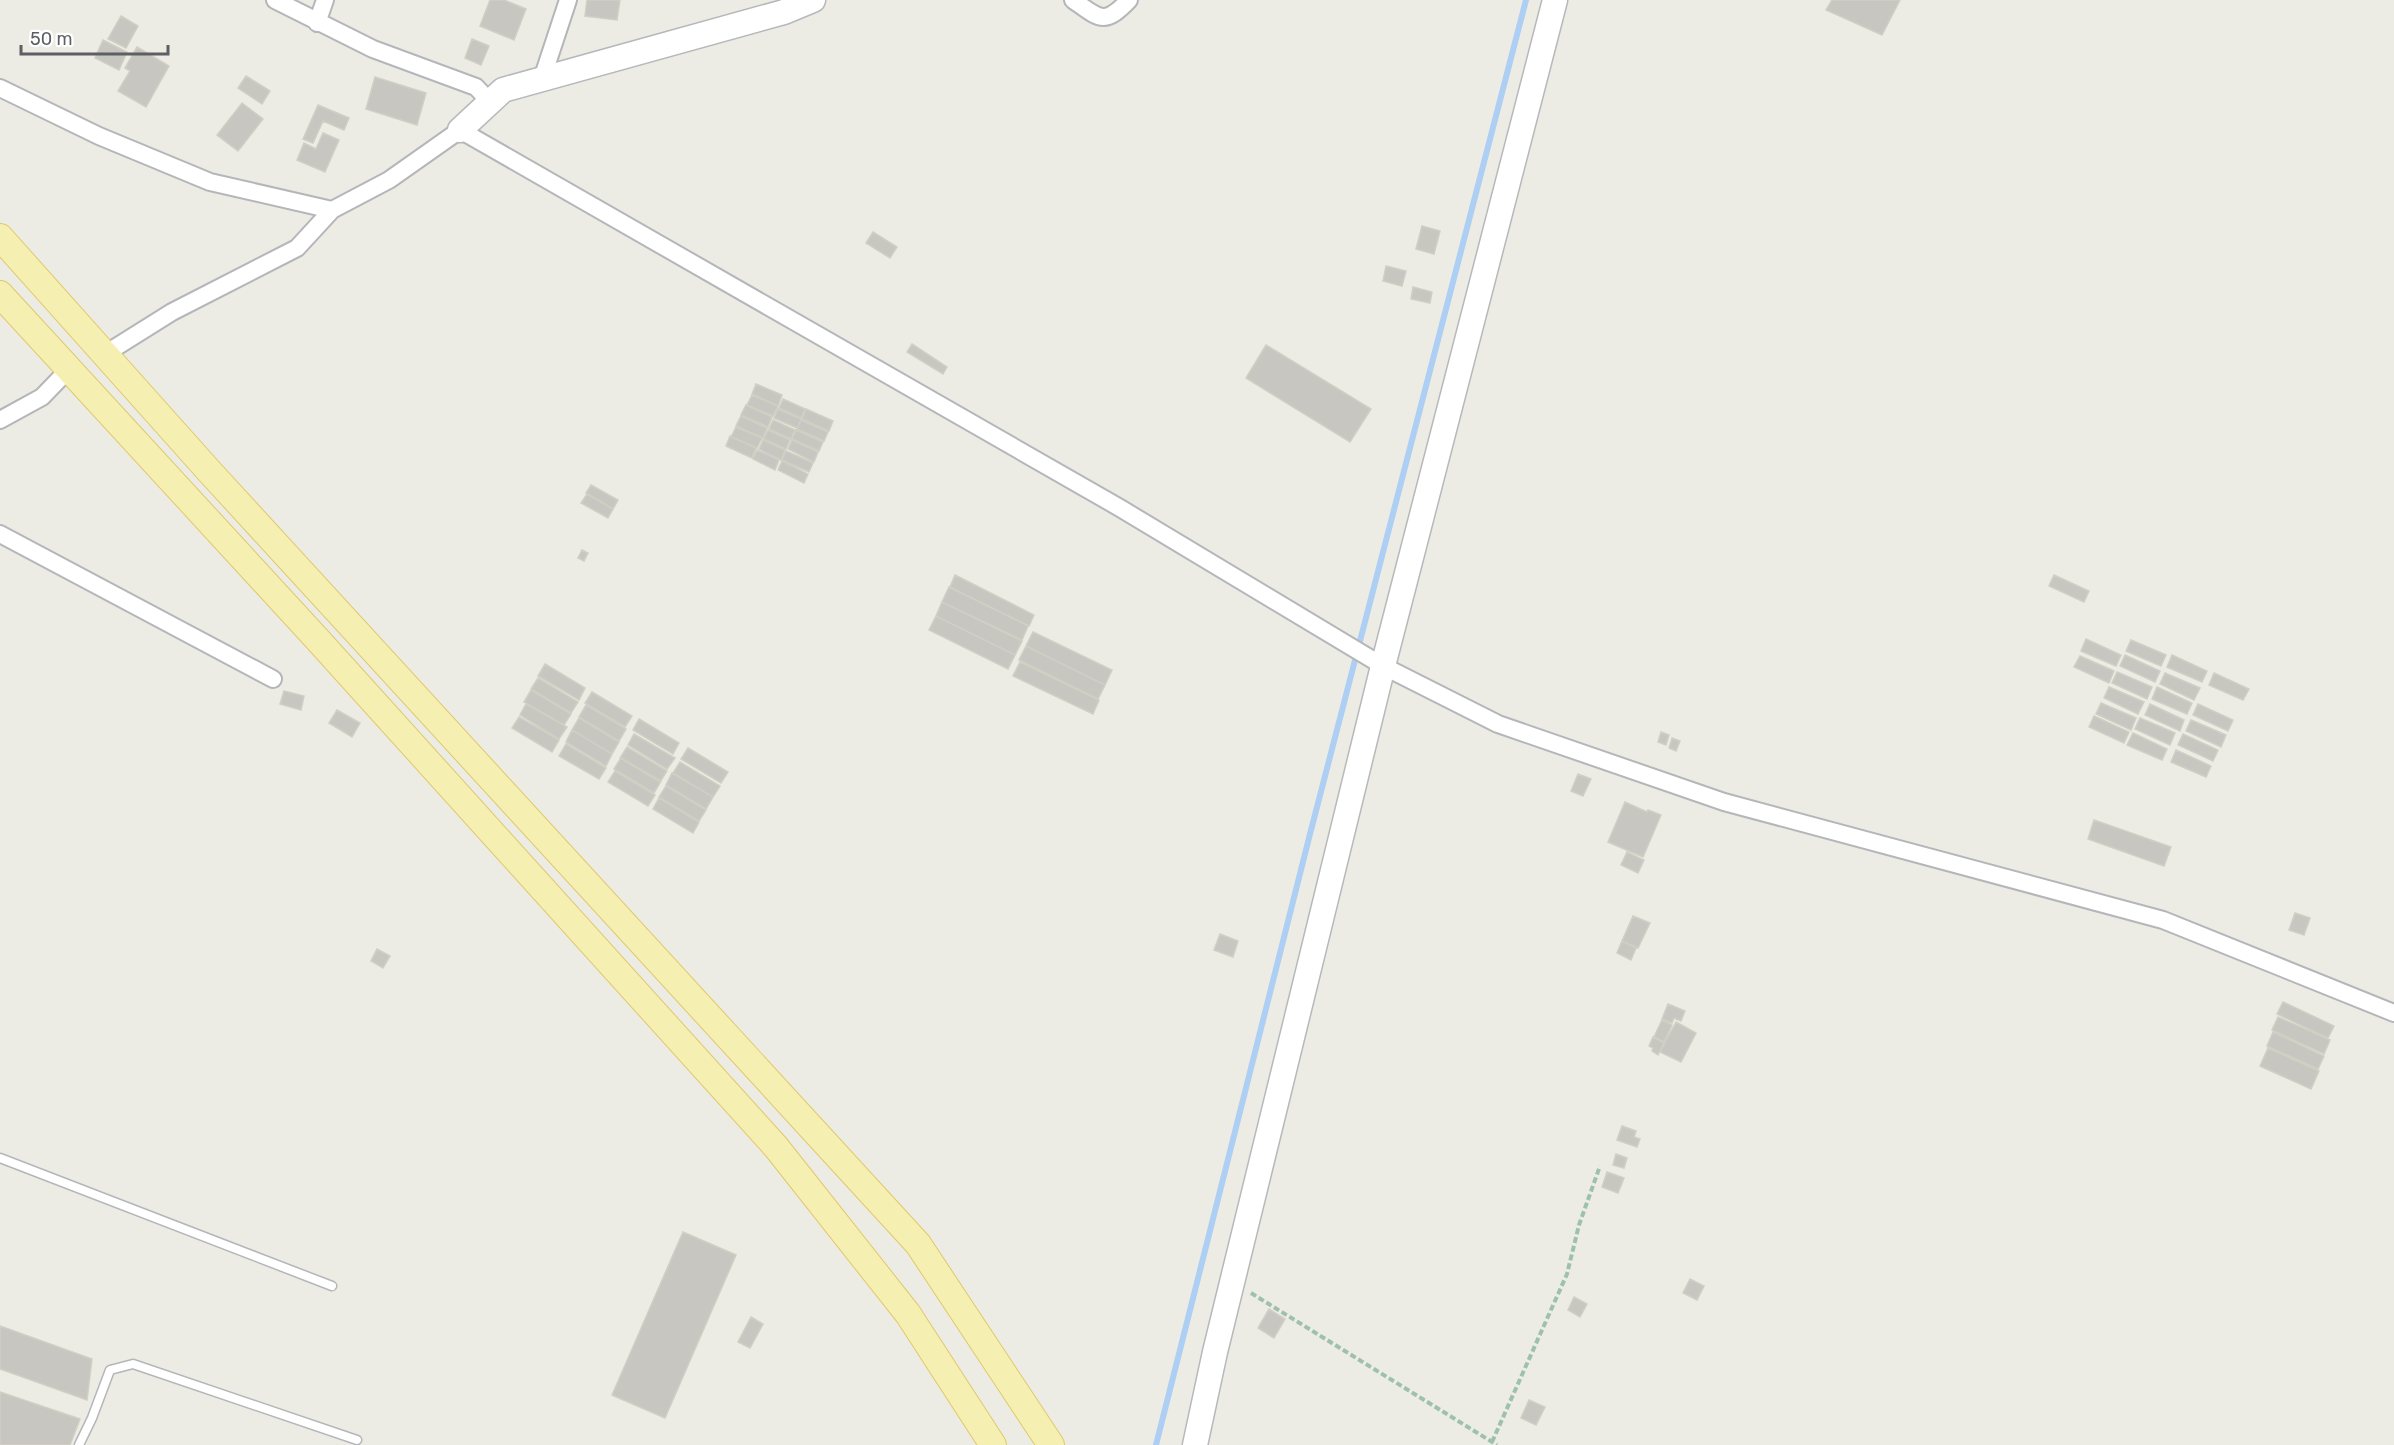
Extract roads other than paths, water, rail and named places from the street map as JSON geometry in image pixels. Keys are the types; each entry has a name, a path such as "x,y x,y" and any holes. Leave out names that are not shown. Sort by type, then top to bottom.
{"main road":[{"path":"0,237 209,471 918,1244 1051,1445"},
{"path":"0,294 310,631 776,1147 908,1314 993,1445"}],"street":[{"path":"275,0 373,49 476,87 490,102"},
{"path":"317,23 325,0"},
{"path":"542,79 568,0"},
{"path":"105,354 172,312 297,248 332,210 389,180 460,130 503,90 784,12 813,0"},
{"path":"1073,0 1091,13 1106,18 1114,16 1129,0"},
{"path":"1195,1445 1232,1282 1383,666 1555,0"},
{"path":"0,88 99,136 210,182 332,210"},
{"path":"460,130 1120,508 1383,666 1498,724 1724,801 2163,920 2394,1013"},
{"path":"0,420 42,397 69,369"},
{"path":"0,534 273,679"}],"lane":[{"path":"0,1158 332,1286"},
{"path":"79,1445 110,1370 133,1364 357,1440"}],"waterway":[{"path":"1156,1445 1310,834 1526,0"}]}
